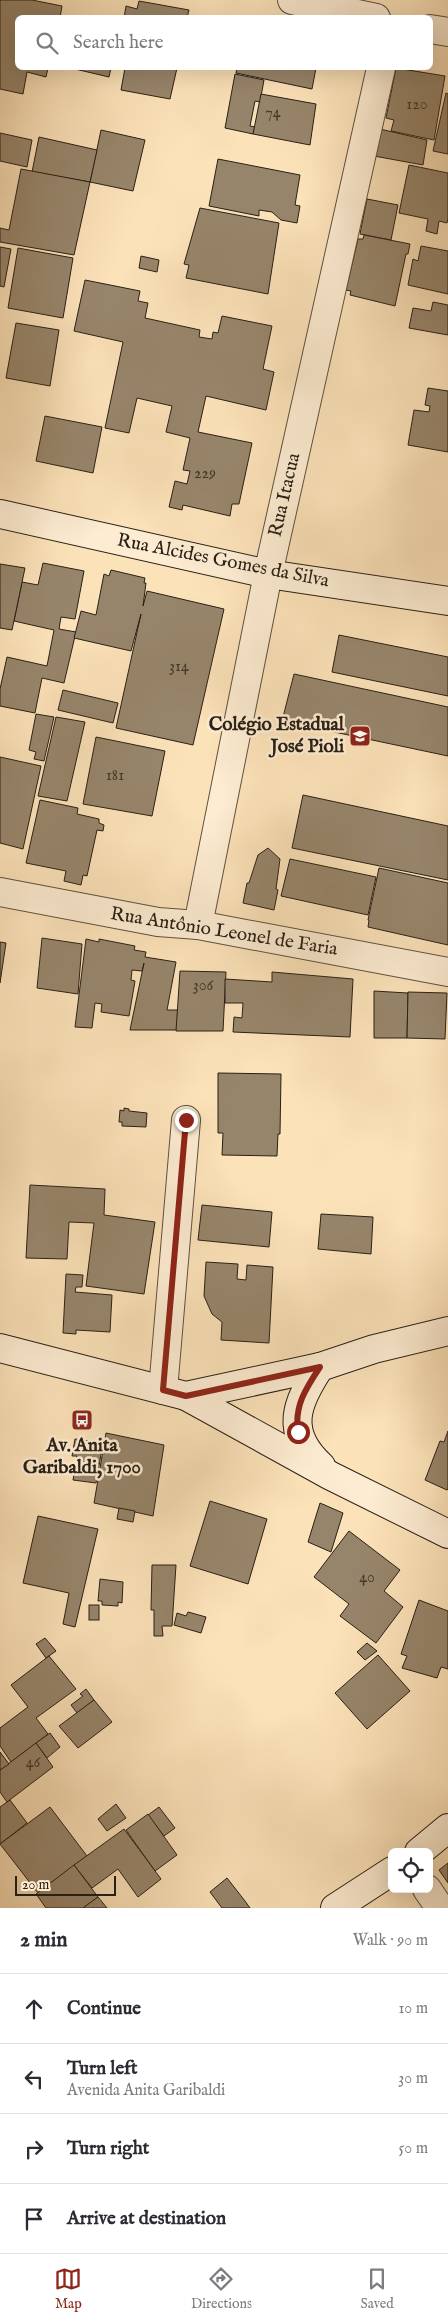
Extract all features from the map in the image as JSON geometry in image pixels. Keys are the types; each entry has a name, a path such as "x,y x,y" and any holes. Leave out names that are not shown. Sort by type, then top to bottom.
{"street":[{"path":"292,0 362,15"},
{"path":"433,30 448,32"},
{"name":"Rua Itacua","path":"198,925 268,574 381,70"},
{"name":"Rua Alcides Gomes da Silva","path":"0,514 268,574 448,601"},
{"name":"Rua Antônio Leonel de Faria","path":"0,892 158,922 198,925 448,972"},
{"path":"174,1393 186,1120"},
{"path":"174,1393 320,1367 374,1349 448,1331"},
{"path":"0,1348 174,1393 331,1476 448,1534"},
{"path":"320,1367 300,1402 297,1425 304,1446 315,1461 331,1476"},
{"path":"424,1848 448,1828"},
{"path":"335,1908 388,1874"},
{"path":"430,1893 440,1908"}],"building":[{"path":"0,0 32,0 62,6 60,15 15,15 15,70 48,70 46,77 27,72 23,94 0,89"},
{"path":"139,1 189,10 188,15 124,15 126,6 137,9"},
{"path":"79,70 111,70 109,77"},
{"path":"125,70 177,70 170,99 121,90"},
{"path":"237,70 316,70 312,89 236,73"},
{"path":"396,70 408,70 445,76 434,140 391,131 394,120 386,118"},
{"path":"235,74 264,80 260,102 255,101 250,126 255,127 253,134 225,128"},
{"path":"446,93 448,94 448,154 433,151"},
{"path":"261,94 316,104 310,145 253,134"},
{"path":"380,129 427,140 423,165 374,156"},
{"path":"101,130 145,140 133,191 90,182"},
{"path":"0,133 32,140 27,167 0,161"},
{"path":"39,137 97,150 90,182 32,172"},
{"path":"218,159 300,175 295,205 300,206 297,223 281,220 272,212 259,210 259,216 209,206"},
{"path":"409,165 448,173 448,218 447,223 439,221 437,234 426,231 428,219 399,213"},
{"path":"21,169 90,182 74,255 0,242 0,228 9,230"},
{"path":"367,199 398,205 391,240 360,234"},
{"path":"200,208 279,223 268,294 186,278 189,265 184,264"},
{"path":"364,235 410,244 408,254 406,254 395,306 350,295 351,291 346,290 358,239 363,239"},
{"path":"421,246 448,251 448,294 408,285 413,259 418,261"},
{"path":"0,247 11,249 4,287 0,286"},
{"path":"18,248 73,258 63,318 8,308"},
{"path":"141,256 159,260 157,272 139,268"},
{"path":"85,280 140,291 138,301 148,303 145,318 200,330 199,337 212,339 213,332 218,333 222,316 272,326 263,369 274,372 266,410 206,396 198,432 252,443 239,504 232,504 230,516 183,505 182,510 169,507 175,481 187,484 190,471 183,470 190,438 166,432 172,406 137,398 129,433 105,428 123,342 74,331"},
{"path":"433,302 448,305 448,335 409,328 413,308 431,311"},
{"path":"16,323 59,330 50,386 6,378"},
{"path":"428,388 448,391 448,452 408,445 414,410 429,412 430,406 425,405"},
{"path":"45,416 102,427 93,473 36,461"},
{"path":"43,563 84,571 75,619 61,617 59,629 76,632 64,683 42,678 35,713 0,706 0,689 7,657 47,666 54,630 14,621 22,582 38,585"},
{"path":"0,564 25,568 12,630 0,628"},
{"path":"111,570 145,578 143,606 147,591 224,609 193,745 116,728 141,614 131,651 74,638 81,611 96,615 104,574 109,576"},
{"path":"339,635 448,657 448,696 332,672"},
{"path":"294,674 448,707 448,756 282,721"},
{"path":"63,690 118,703 113,723 58,710"},
{"path":"36,714 54,717 44,761 34,759 36,752 29,750"},
{"path":"56,717 85,722 67,801 38,796"},
{"path":"96,737 165,751 152,816 83,804"},
{"path":"0,757 41,766 23,849 0,843"},
{"path":"303,795 448,826 448,880 292,848"},
{"path":"40,800 78,808 77,814 99,819 99,823 104,825 103,831 97,830 87,876 83,875 81,885 64,881 66,871 26,863"},
{"path":"268,848 280,859 276,889 278,890 274,910 243,903 247,883 249,883 258,855"},
{"path":"290,859 376,877 368,915 281,896"},
{"path":"379,868 448,883 448,945 368,927"},
{"path":"42,938 82,944 78,994 37,988"},
{"path":"86,939 99,942 99,939 135,946 134,950 146,952 145,957 176,962 167,1010 178,1010 177,1030 130,1030 144,963 142,971 132,970 131,980 135,981 129,1016 101,1012 102,1004 95,1003 92,1028 75,1027"},
{"path":"0,942 6,943 0,983"},
{"path":"180,971 226,972 223,1031 176,1031"},
{"path":"272,972 353,979 350,1037 233,1032 234,1017 242,1018 243,1003 225,1003 225,979 272,982"},
{"path":"374,991 408,993 407,1038 374,1038"},
{"path":"408,992 447,993 445,1039 407,1038"},
{"path":"218,1073 281,1074 280,1134 278,1134 277,1156 222,1155 223,1133 218,1133"},
{"path":"124,1108 129,1109 129,1111 147,1113 146,1127 122,1126 122,1122 119,1122 120,1110 124,1111"},
{"path":"30,1185 105,1189 104,1215 155,1222 144,1294 86,1286 94,1223 69,1222 67,1259 26,1258"},
{"path":"202,1205 272,1212 269,1247 198,1240"},
{"path":"321,1214 373,1217 371,1254 318,1249"},
{"path":"206,1262 238,1264 237,1279 246,1280 247,1265 273,1267 269,1343 221,1340 222,1322 212,1314 204,1296"},
{"path":"66,1274 83,1275 82,1287 76,1287 75,1292 112,1295 110,1332 76,1330 76,1334 63,1333"},
{"path":"448,1431 447,1490 425,1480 440,1441 444,1442"},
{"path":"106,1433 164,1445 153,1516 94,1503"},
{"path":"75,1439 103,1443 96,1483 73,1480 77,1456 72,1456"},
{"path":"210,1501 267,1519 248,1584 190,1566"},
{"path":"320,1503 343,1513 331,1552 308,1542"},
{"path":"119,1508 135,1511 133,1522 117,1519"},
{"path":"38,1516 98,1529 75,1627 63,1624 69,1593 23,1583"},
{"path":"349,1531 400,1570 384,1591 403,1607 376,1643 340,1616 349,1604 314,1577"},
{"path":"152,1565 176,1565 172,1626 162,1626 163,1636 154,1636 154,1610 151,1610"},
{"path":"100,1579 123,1582 122,1603 118,1602 118,1606 102,1605 102,1601 98,1601"},
{"path":"419,1600 448,1611 448,1669 441,1667 437,1678 402,1668 407,1656 401,1654"},
{"path":"89,1605 99,1605 99,1620 89,1620"},
{"path":"188,1612 206,1617 201,1633 174,1625 177,1613 186,1616"},
{"path":"45,1638 56,1651 46,1658 36,1644"},
{"path":"367,1643 377,1651 365,1660 357,1652"},
{"path":"378,1655 410,1691 367,1729 335,1693"},
{"path":"49,1656 76,1689 36,1718 48,1734 11,1762 0,1746 0,1728 28,1707 11,1685"},
{"path":"86,1689 94,1700 77,1713 71,1705 83,1696 80,1694"},
{"path":"94,1700 112,1722 78,1748 59,1726"},
{"path":"50,1733 60,1747 47,1758 36,1743"},
{"path":"36,1743 53,1767 7,1802 0,1792 0,1770"},
{"path":"0,1752 9,1764 0,1770"},
{"path":"10,1800 27,1823 0,1844 0,1807"},
{"path":"116,1804 126,1818 107,1831 98,1819"},
{"path":"50,1807 87,1856 38,1893 0,1844"},
{"path":"159,1807 175,1828 164,1836 148,1815"},
{"path":"148,1814 177,1855 155,1871 126,1830"},
{"path":"124,1829 161,1879 138,1897 118,1869 92,1888 74,1865"},
{"path":"448,1863 448,1883 439,1870"},
{"path":"74,1865 98,1897 83,1908 46,1908 36,1894"},
{"path":"227,1878 250,1908 222,1908 210,1892"},
{"path":"98,1897 107,1908 83,1908"}],"place":[{"name":"Colégio Estadual José Pioli","path":"360,736"},
{"name":"Av. Anita Garibaldi, 1700","path":"82,1420"}],"route":[{"path":"186,1120 163,1390 186,1396 320,1367 300,1402 297,1417 298,1432"}]}
